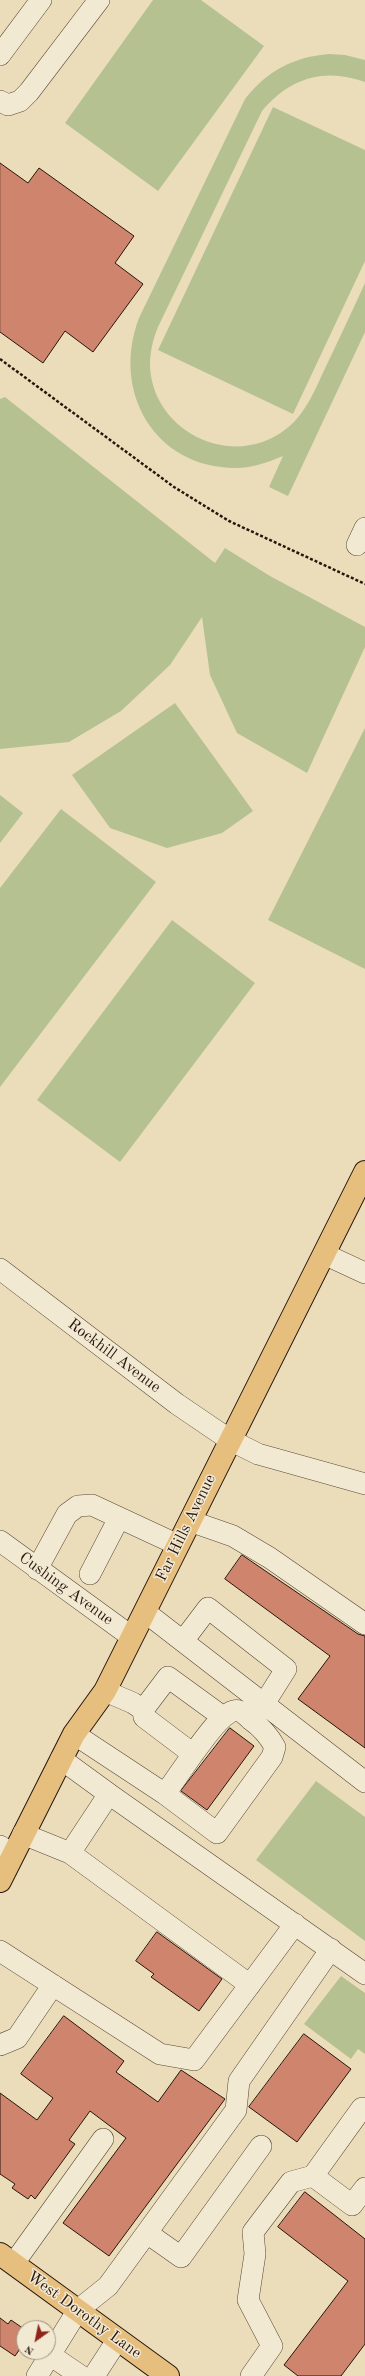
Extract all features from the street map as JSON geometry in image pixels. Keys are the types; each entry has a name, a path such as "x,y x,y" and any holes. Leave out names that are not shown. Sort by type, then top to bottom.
{"main road":[{"name":"Far Hills Avenue","path":"0,1881 7,1851 23,1834 74,1734 105,1690 365,1172"},
{"name":"West Dorothy Lane","path":"7,2258 118,2339 163,2375"}],"street":[{"path":"0,55 41,0"},
{"path":"0,101 8,105 20,101 29,92 99,0"},
{"path":"324,1254 365,1273"},
{"name":"Rockhill Avenue","path":"0,1269 177,1404 230,1440 258,1454 365,1484"},
{"path":"37,1569 67,1514 78,1506 92,1505 178,1545"},
{"path":"90,1574 119,1518"},
{"path":"190,1521 239,1539 270,1558 365,1624"},
{"name":"Cushing Avenue","path":"0,1541 132,1637"},
{"path":"182,1641 208,1608 286,1669 264,1704"},
{"path":"145,1612 365,1782"},
{"path":"193,1754 144,1717 143,1710 168,1677 223,1717"},
{"path":"105,1690 133,1703 143,1710"},
{"path":"74,1734 164,1794 217,1833 272,1757 275,1748 258,1724 239,1710 231,1711 223,1717 193,1754 164,1794"},
{"path":"61,1759 365,1974"},
{"path":"70,1853 109,1794"},
{"path":"23,1834 70,1853 250,1985"},
{"path":"0,1951 160,2054 194,2060 295,1924"},
{"path":"56,2345 78,2310 108,2286 236,2110 239,2081 331,1949"},
{"path":"0,2045 17,2038 53,1985"},
{"path":"251,2376 272,2346 248,2300 255,2254 253,2232 290,2182 313,2176 362,2108 365,2110"},
{"path":"7,2258 103,2139"},
{"path":"147,2233 181,2257 261,2146"},
{"path":"313,2176 352,2204 365,2188"},
{"path":"94,2376 118,2339"},
{"path":"56,2359 81,2376"},
{"path":"37,2376 47,2360"}],"path":[{"path":"0,359 174,487 230,522 365,584"}],"green space":[{"path":"153,0 201,0 264,46 158,191 65,123"},
{"path":"329,54 345,55 365,60 365,82 336,76 309,78 284,90 262,111 158,327 153,341 150,365 154,389 165,409 180,426 199,438 220,445 243,446 265,441 286,429 294,422 306,406 316,388 365,283 365,332 288,496 269,487 283,456 260,464 242,468 207,465 182,455 162,440 146,420 136,398 131,372 132,345 139,318 245,99 262,81 282,67 304,58"},
{"path":"273,107 365,150 365,261 293,414 158,350"},
{"path":"5,397 215,563 225,548 270,576 365,627 365,647 307,773 237,733 210,675 202,617 170,665 121,711 69,742 0,749 0,399"},
{"path":"175,703 253,811 222,833 167,848 110,828 72,775"},
{"path":"365,728 365,969 268,920"},
{"path":"0,795 23,813 0,843"},
{"path":"61,809 156,882 0,1087 0,888"},
{"path":"172,920 255,983 120,1162 37,1100"},
{"path":"316,1781 365,1817 365,1941 256,1860"},
{"path":"341,1976 365,1993 365,2054 358,2049 351,2059 304,2024"}],"building":[{"path":"0,163 28,183 39,168 134,236 115,263 143,284 93,352 65,331 43,363 0,332"},
{"path":"242,1555 358,1634 365,1636 365,1748 298,1699 330,1656 225,1579"},
{"path":"230,1728 254,1746 207,1810 181,1791"},
{"path":"157,1932 222,1979 199,2011 151,1977 154,1974 136,1961"},
{"path":"64,2016 124,2061 116,2072 158,2102 181,2070 225,2099 109,2256 63,2223 126,2138 90,2111 69,2140 75,2144 35,2199 31,2195 28,2199 12,2188 15,2184 0,2174 0,2093 37,2120 53,2098 21,2074"},
{"path":"304,2034 351,2069 297,2142 249,2107"},
{"path":"305,2192 365,2239 365,2344 341,2376 298,2376 284,2365 348,2281 278,2227"},
{"path":"0,2318 8,2324 11,2320 16,2323 16,2355 15,2356 0,2346"}]}
